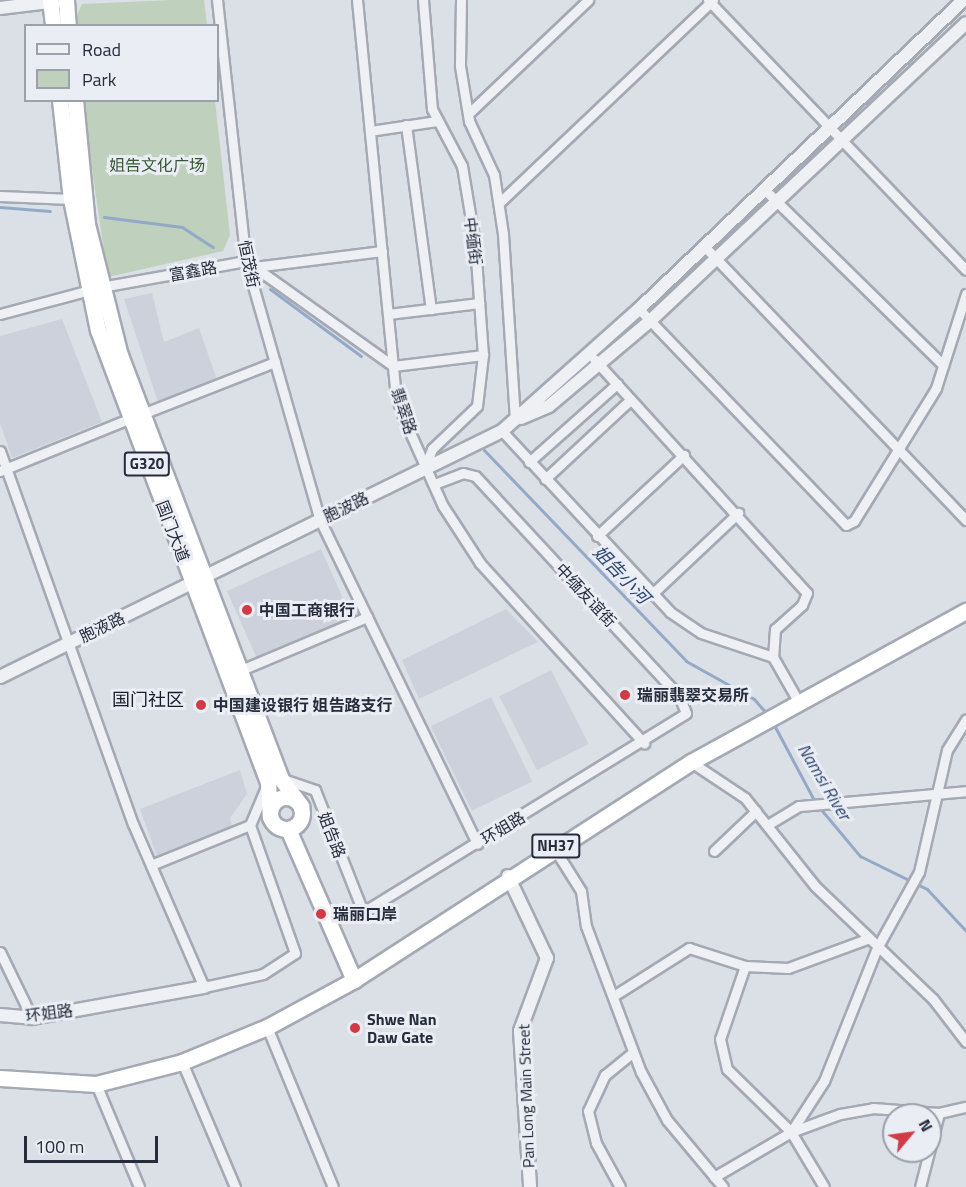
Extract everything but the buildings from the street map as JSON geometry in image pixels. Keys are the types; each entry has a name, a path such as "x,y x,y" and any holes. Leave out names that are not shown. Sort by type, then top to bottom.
{"highway":[{"path":"53,24 60,0"},
{"path":"60,0 67,24"},
{"name":"国门大道","path":"60,102 71,199 95,288 136,417 274,780 300,806"},
{"name":"国门大道","path":"75,102 95,288"},
{"name":"国门大道","path":"199,579 241,670 274,780 270,817"},
{"name":"NH37","path":"0,1078 96,1084 182,1062 267,1027 354,980 508,876 691,762 769,716 966,610"},
{"path":"283,796 300,806 299,822 288,829 276,826 270,817 270,806 283,796"},
{"path":"288,829 336,945 354,980"}],"street":[{"path":"0,8 60,0"},
{"name":"恒茂街","path":"217,0 250,264 320,520 477,844"},
{"name":"翡翠路","path":"357,0 396,395 434,484 480,563 644,743"},
{"name":"中缅街","path":"423,0 438,121 462,166 479,303 483,356 477,406 432,449 427,468"},
{"path":"469,0 461,4 460,66 468,114 494,175 515,421"},
{"path":"468,114 588,0"},
{"path":"515,421 639,309 964,0"},
{"path":"498,203 711,1 842,142 966,270"},
{"path":"515,421 549,406 650,321 778,203 966,23"},
{"path":"923,40 936,52"},
{"path":"369,131 438,121"},
{"path":"406,125 431,309"},
{"path":"765,190 943,365"},
{"path":"0,196 71,199"},
{"path":"705,247 966,520"},
{"name":"富鑫路","path":"0,314 95,288 250,264 382,251"},
{"path":"250,264 393,366 483,356"},
{"path":"639,309 843,523 854,522 899,451 943,365 966,294"},
{"path":"388,314 479,303"},
{"path":"589,353 738,513 807,592 802,605 775,629 773,657 798,701"},
{"path":"3,470 275,362"},
{"path":"529,462 617,384"},
{"path":"545,479 631,399"},
{"name":"胞波路","path":"199,579 488,439 515,421"},
{"path":"501,431 651,595 701,633 773,657"},
{"path":"0,451 3,470 151,865 204,987 263,974 295,953 249,825"},
{"path":"597,536 684,455"},
{"name":"中缅友谊街","path":"434,484 463,473 476,476 679,696 686,712 644,743"},
{"path":"651,595 738,513"},
{"name":"胞液路","path":"0,677 199,579"},
{"path":"241,670 367,617"},
{"path":"791,1132 829,1070 877,948 916,877 947,750 966,719"},
{"name":"环姐路","path":"363,912 644,743"},
{"path":"691,762 756,811 769,824 815,886 867,939 933,999 966,1042"},
{"path":"151,865 249,825 274,780"},
{"name":"姐告路","path":"274,780 315,790 363,912"},
{"path":"769,824 785,811 810,804 966,790"},
{"path":"714,851 756,811"},
{"path":"554,848 580,891 586,926 615,995 633,1052 667,1120 723,1187"},
{"name":"Pan Long Main Street","path":"508,876 547,958 520,1031 530,1187"},
{"path":"615,995 689,948 745,966 796,966 867,939"},
{"path":"0,952 32,1018"},
{"path":"745,966 720,1047 736,1083 791,1132 824,1187"},
{"name":"环姐路","path":"0,1015 32,1018 204,987"},
{"path":"267,1027 333,1187"},
{"path":"620,1187 596,1143 588,1111 605,1075 633,1052"},
{"path":"182,1062 235,1187"},
{"path":"96,1084 139,1187"},
{"path":"942,1112 966,1107"},
{"path":"714,1177 791,1132 873,1108 882,1109"},
{"path":"920,1187 929,1163"}],"shaded area":[{"path":"152,293 164,342 199,328 217,380 159,405 124,299"},
{"path":"62,319 102,422 12,458 0,423 0,336"},
{"path":"321,549 352,618 258,660 227,591"},
{"path":"506,609 538,642 419,699 402,660"},
{"path":"551,670 589,744 537,770 499,696"},
{"path":"491,697 532,781 472,811 431,726"},
{"path":"240,770 247,794 230,818 232,828 158,859 140,809"}],"green space":[{"path":"204,0 207,24 73,24 82,4"},
{"name":"姐告文化广场","path":"82,102 215,102 230,235 223,251 108,277"}],"waterway":[{"name":"姐告小河","path":"0,207 50,211"},
{"name":"姐告小河","path":"104,217 182,227 213,247"},
{"name":"姐告小河","path":"270,289 361,356"},
{"name":"姐告小河","path":"484,450 686,661 754,699 768,715"},
{"name":"Namsi River","path":"773,723 815,802"},
{"name":"Namsi River","path":"819,807 860,856 927,889 966,931"}],"place":[{"name":"中国工商银行","path":"247,610"},
{"name":"瑞丽翡翠交易所","path":"625,695"},
{"name":"中国建设银行 姐告路支行","path":"201,705"},
{"name":"瑞丽口岸","path":"321,914"},
{"name":"Shwe Nan Daw Gate","path":"355,1028"}],"district":[{"name":"国门社区","path":"148,700"}]}
